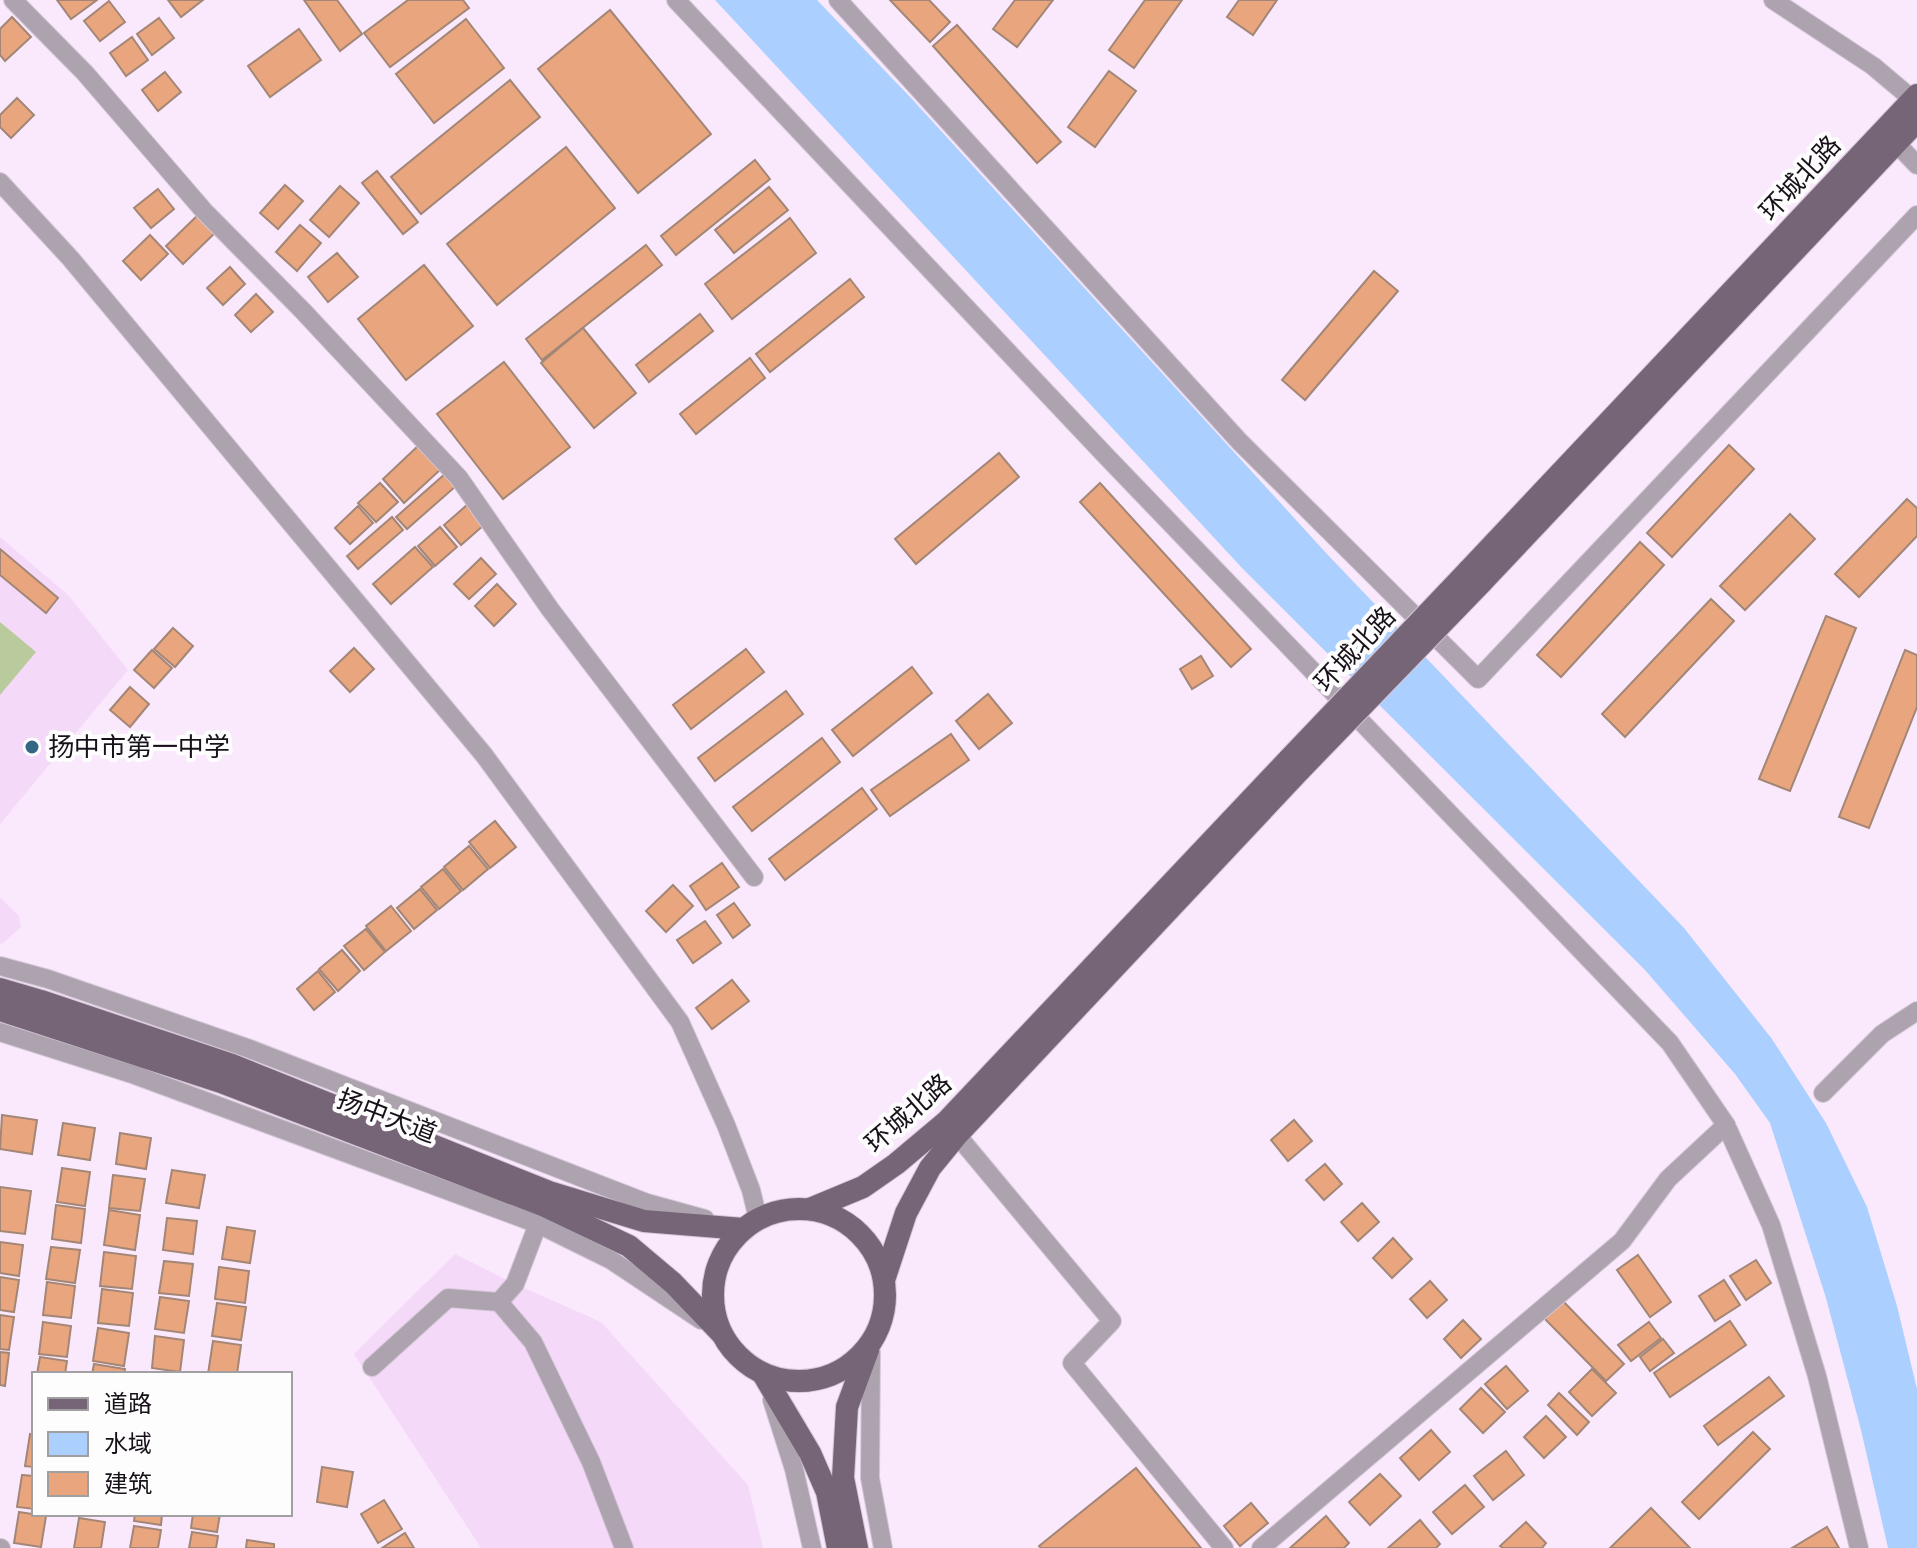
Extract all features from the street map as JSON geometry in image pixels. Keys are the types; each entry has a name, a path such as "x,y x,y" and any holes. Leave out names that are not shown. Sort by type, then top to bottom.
{"main road":[{"name":"环城北路","path":"1475,576 1896,143 1916,104"},
{"name":"环城北路","path":"810,1209 863,1187 946,1122 1296,764 1916,104"},
{"name":"环城北路","path":"884,1280 906,1213 930,1168 1296,764"},
{"name":"扬中大道","path":"0,989 232,1065 549,1192 644,1221 750,1224"},
{"name":"扬中大道","path":"0,1010 221,1082 541,1215 629,1246 673,1283 721,1333"},
{"path":"857,1548 843,1478 847,1407 881,1323 885,1302 879,1263 859,1232 836,1217 810,1209 783,1210 750,1224 720,1259 712,1296 721,1333 746,1364 763,1374 782,1380 816,1380 847,1367 871,1343"},
{"path":"763,1374 810,1453 827,1492 838,1548"}],"street":[{"path":"13,0 85,73 204,211 302,310 459,478 550,609 754,877"},
{"path":"676,0 1117,467 1670,1043 1726,1125 1771,1225 1817,1376 1859,1548"},
{"path":"838,0 1239,441 1478,679 1917,215"},
{"path":"1773,0 1873,66 1916,104"},
{"path":"1896,143 1917,165"},
{"path":"0,182 71,259 484,755 680,1022 751,1190 750,1224 647,1203 250,1049 48,979 0,966"},
{"path":"1823,1093 1882,1034 1917,1011"},
{"path":"0,1032 135,1075 541,1215 515,1284 499,1302"},
{"path":"1261,1548 1622,1241 1668,1179 1726,1125"},
{"path":"957,1135 1112,1321 1072,1363 1224,1548"},
{"path":"372,1367 448,1298 499,1302 533,1342 591,1462 624,1548"},
{"path":"871,1343 870,1478 883,1548"},
{"path":"763,1374 794,1469 812,1548"}],"shaded area":[{"name":"扬中市第一中学","path":"0,537 68,595 128,670 0,824"},
{"path":"0,897 19,916 21,927 2,944 0,943"},
{"path":"455,1254 601,1322 748,1485 763,1548 481,1548 354,1354"}],"green space":[{"path":"0,622 36,652 0,695"}],"water":[{"path":"715,0 817,0 912,99 1327,554 1684,928 1772,1039 1826,1123 1867,1207 1897,1306 1917,1389 1917,1548 1888,1548 1826,1298 1770,1123 1735,1074 1645,970 1243,569"}],"building":[{"path":"57,0 97,0 71,19"},
{"path":"168,0 203,0 181,17"},
{"path":"304,0 337,0 362,34 340,51"},
{"path":"408,0 463,0 469,8 390,67 364,33"},
{"path":"890,0 929,0 950,22 930,42"},
{"path":"1015,0 1053,0 1017,47 993,29"},
{"path":"1145,0 1182,0 1134,68 1109,50"},
{"path":"1239,0 1277,0 1253,35 1227,17"},
{"path":"109,1 125,22 100,41 84,21"},
{"path":"610,10 711,134 638,193 538,69"},
{"path":"12,17 31,37 5,61 0,55 0,29"},
{"path":"159,18 174,38 152,55 137,34"},
{"path":"466,19 504,68 434,123 396,74"},
{"path":"957,25 1061,142 1037,163 933,46"},
{"path":"299,29 321,60 270,97 248,66"},
{"path":"132,37 148,60 126,76 110,53"},
{"path":"1109,71 1136,91 1095,147 1068,127"},
{"path":"165,72 181,92 158,111 142,90"},
{"path":"510,80 540,117 421,214 391,177"},
{"path":"17,98 34,115 11,138 0,127 0,115"},
{"path":"566,147 615,208 497,305 447,244"},
{"path":"755,160 770,179 676,255 661,236"},
{"path":"377,171 418,222 403,234 362,183"},
{"path":"285,185 303,201 278,229 260,213"},
{"path":"340,186 359,203 329,237 310,220"},
{"path":"769,187 788,210 734,253 715,230"},
{"path":"158,189 174,209 151,228 134,208"},
{"path":"201,212 218,230 183,264 166,246"},
{"path":"790,218 816,253 732,319 705,284"},
{"path":"300,225 321,243 297,271 276,252"},
{"path":"150,235 168,254 141,280 123,261"},
{"path":"646,245 662,265 542,360 526,339"},
{"path":"337,253 358,277 328,302 308,277"},
{"path":"424,265 473,326 406,380 358,319"},
{"path":"230,267 245,284 223,305 207,288"},
{"path":"1374,271 1398,291 1305,400 1282,380"},
{"path":"850,279 864,297 770,372 756,354"},
{"path":"256,294 273,312 251,332 235,315"},
{"path":"700,314 713,331 649,382 636,365"},
{"path":"583,328 636,393 594,428 541,363"},
{"path":"750,358 765,378 696,434 680,414"},
{"path":"504,362 570,447 503,499 437,414"},
{"path":"1729,445 1754,469 1672,557 1647,533"},
{"path":"418,446 440,470 404,503 383,479"},
{"path":"999,453 1019,477 916,564 895,539"},
{"path":"445,474 456,486 407,529 396,517"},
{"path":"380,483 398,502 376,522 358,503"},
{"path":"1100,483 1251,649 1231,667 1080,502"},
{"path":"1907,499 1917,508 1917,536 1859,597 1835,574"},
{"path":"467,505 484,525 461,545 444,525"},
{"path":"358,506 373,523 350,544 335,528"},
{"path":"1790,514 1815,539 1745,610 1720,586"},
{"path":"392,517 403,530 358,569 347,556"},
{"path":"440,527 457,547 435,566 418,546"},
{"path":"1640,542 1664,565 1561,677 1537,655"},
{"path":"415,547 433,567 391,604 373,584"},
{"path":"0,549 58,598 46,613 0,575"},
{"path":"481,558 496,574 469,599 454,584"},
{"path":"497,584 516,604 494,626 475,606"},
{"path":"1711,599 1734,621 1625,737 1602,714"},
{"path":"1826,616 1856,628 1790,791 1759,779"},
{"path":"173,628 193,646 175,667 154,649"},
{"path":"354,648 374,669 350,692 330,671"},
{"path":"746,649 764,672 691,729 673,705"},
{"path":"152,650 172,668 154,688 134,670"},
{"path":"1905,650 1917,655 1917,707 1869,828 1839,817"},
{"path":"1201,656 1213,676 1192,689 1180,669"},
{"path":"912,667 932,693 853,756 832,730"},
{"path":"130,687 149,704 130,727 110,710"},
{"path":"786,691 803,714 715,781 698,758"},
{"path":"988,694 1012,723 979,749 956,721"},
{"path":"951,734 969,760 890,816 871,790"},
{"path":"822,738 840,762 752,831 733,807"},
{"path":"862,788 877,809 785,880 769,859"},
{"path":"495,821 516,847 490,868 469,842"},
{"path":"469,846 488,869 463,890 444,867"},
{"path":"722,863 739,887 706,910 690,886"},
{"path":"443,869 461,891 439,909 421,887"},
{"path":"673,885 693,906 666,932 646,911"},
{"path":"420,889 437,910 414,929 397,908"},
{"path":"734,903 750,925 733,938 717,915"},
{"path":"391,906 411,931 386,951 366,926"},
{"path":"705,921 721,943 693,963 677,940"},
{"path":"366,929 385,952 364,970 344,946"},
{"path":"342,950 360,971 338,991 319,969"},
{"path":"318,971 335,992 314,1010 297,989"},
{"path":"732,980 749,1001 712,1029 696,1008"},
{"path":"2,1115 37,1120 32,1154 0,1149"},
{"path":"1294,1120 1312,1141 1288,1161 1271,1140"},
{"path":"63,1123 95,1128 90,1160 58,1155"},
{"path":"120,1133 151,1138 146,1169 116,1164"},
{"path":"1325,1164 1342,1184 1324,1200 1306,1180"},
{"path":"62,1168 90,1172 85,1206 57,1202"},
{"path":"172,1170 205,1175 199,1208 166,1203"},
{"path":"113,1175 145,1179 140,1211 109,1208"},
{"path":"0,1187 31,1191 25,1234 0,1231"},
{"path":"1362,1203 1379,1222 1358,1241 1341,1222"},
{"path":"56,1205 85,1209 81,1243 52,1239"},
{"path":"109,1210 140,1215 135,1250 104,1245"},
{"path":"167,1218 197,1221 193,1254 163,1250"},
{"path":"227,1227 255,1231 250,1263 222,1259"},
{"path":"1393,1238 1412,1259 1392,1278 1373,1258"},
{"path":"0,1242 23,1245 19,1276 0,1273"},
{"path":"51,1247 80,1250 75,1283 46,1279"},
{"path":"104,1252 136,1256 132,1289 100,1286"},
{"path":"1638,1255 1671,1302 1650,1317 1617,1270"},
{"path":"1756,1260 1771,1283 1746,1300 1730,1276"},
{"path":"164,1261 193,1264 189,1296 159,1293"},
{"path":"219,1267 249,1271 245,1303 215,1299"},
{"path":"0,1277 19,1280 14,1312 0,1310"},
{"path":"1724,1280 1740,1305 1715,1321 1699,1296"},
{"path":"1430,1281 1447,1300 1427,1318 1410,1299"},
{"path":"47,1282 75,1286 71,1318 43,1315"},
{"path":"102,1289 133,1293 129,1326 98,1323"},
{"path":"160,1297 189,1301 184,1333 155,1329"},
{"path":"1560,1298 1624,1364 1606,1381 1542,1316"},
{"path":"217,1303 246,1307 241,1340 212,1336"},
{"path":"0,1315 14,1317 9,1350 0,1349"},
{"path":"1463,1320 1481,1339 1461,1358 1444,1339"},
{"path":"1730,1321 1746,1345 1670,1397 1654,1373"},
{"path":"43,1322 71,1326 67,1357 39,1354"},
{"path":"1649,1322 1661,1338 1631,1361 1618,1345"},
{"path":"98,1328 129,1333 124,1366 93,1361"},
{"path":"155,1336 184,1340 180,1372 152,1368"},
{"path":"1663,1339 1674,1353 1650,1371 1640,1357"},
{"path":"213,1341 241,1345 237,1372 208,1372"},
{"path":"0,1352 9,1353 5,1386 0,1385"},
{"path":"40,1357 67,1361 65,1372 37,1372"},
{"path":"94,1364 125,1369 124,1372 92,1372"},
{"path":"1506,1366 1528,1391 1507,1409 1485,1384"},
{"path":"1592,1369 1616,1393 1592,1416 1569,1392"},
{"path":"1769,1377 1784,1396 1718,1445 1704,1426"},
{"path":"1481,1388 1505,1412 1483,1433 1460,1409"},
{"path":"1559,1393 1589,1422 1577,1435 1548,1405"},
{"path":"1546,1416 1566,1437 1544,1458 1524,1437"},
{"path":"1431,1430 1450,1452 1419,1480 1400,1458"},
{"path":"1753,1432 1770,1449 1699,1519 1682,1502"},
{"path":"30,1434 32,1467 25,1466"},
{"path":"1506,1451 1524,1475 1493,1500 1474,1476"},
{"path":"322,1467 353,1472 347,1507 317,1502"},
{"path":"1136,1468 1201,1548 1039,1546"},
{"path":"1380,1474 1401,1496 1370,1525 1349,1502"},
{"path":"22,1475 32,1476 32,1509 17,1507"},
{"path":"1465,1485 1484,1507 1452,1534 1433,1512"},
{"path":"384,1500 402,1529 378,1543 361,1514"},
{"path":"1251,1503 1268,1523 1240,1546 1224,1526"},
{"path":"1651,1508 1690,1548 1610,1548"},
{"path":"19,1512 46,1516 41,1547 14,1543"},
{"path":"135,1516 162,1516 161,1525 134,1521"},
{"path":"193,1516 220,1516 217,1532 191,1528"},
{"path":"1326,1516 1349,1543 1344,1548 1290,1548"},
{"path":"79,1518 105,1522 101,1548 74,1548"},
{"path":"1420,1520 1440,1544 1436,1548 1388,1548"},
{"path":"1526,1522 1546,1543 1542,1548 1500,1546"},
{"path":"134,1526 161,1530 158,1548 130,1548"},
{"path":"1827,1527 1839,1548 1792,1548"},
{"path":"192,1532 218,1536 216,1548 189,1548"},
{"path":"405,1533 414,1548 382,1548"},
{"path":"247,1540 274,1544 274,1548 246,1548"}],"place":[{"name":"扬中市第一中学","path":"32,747"}]}
